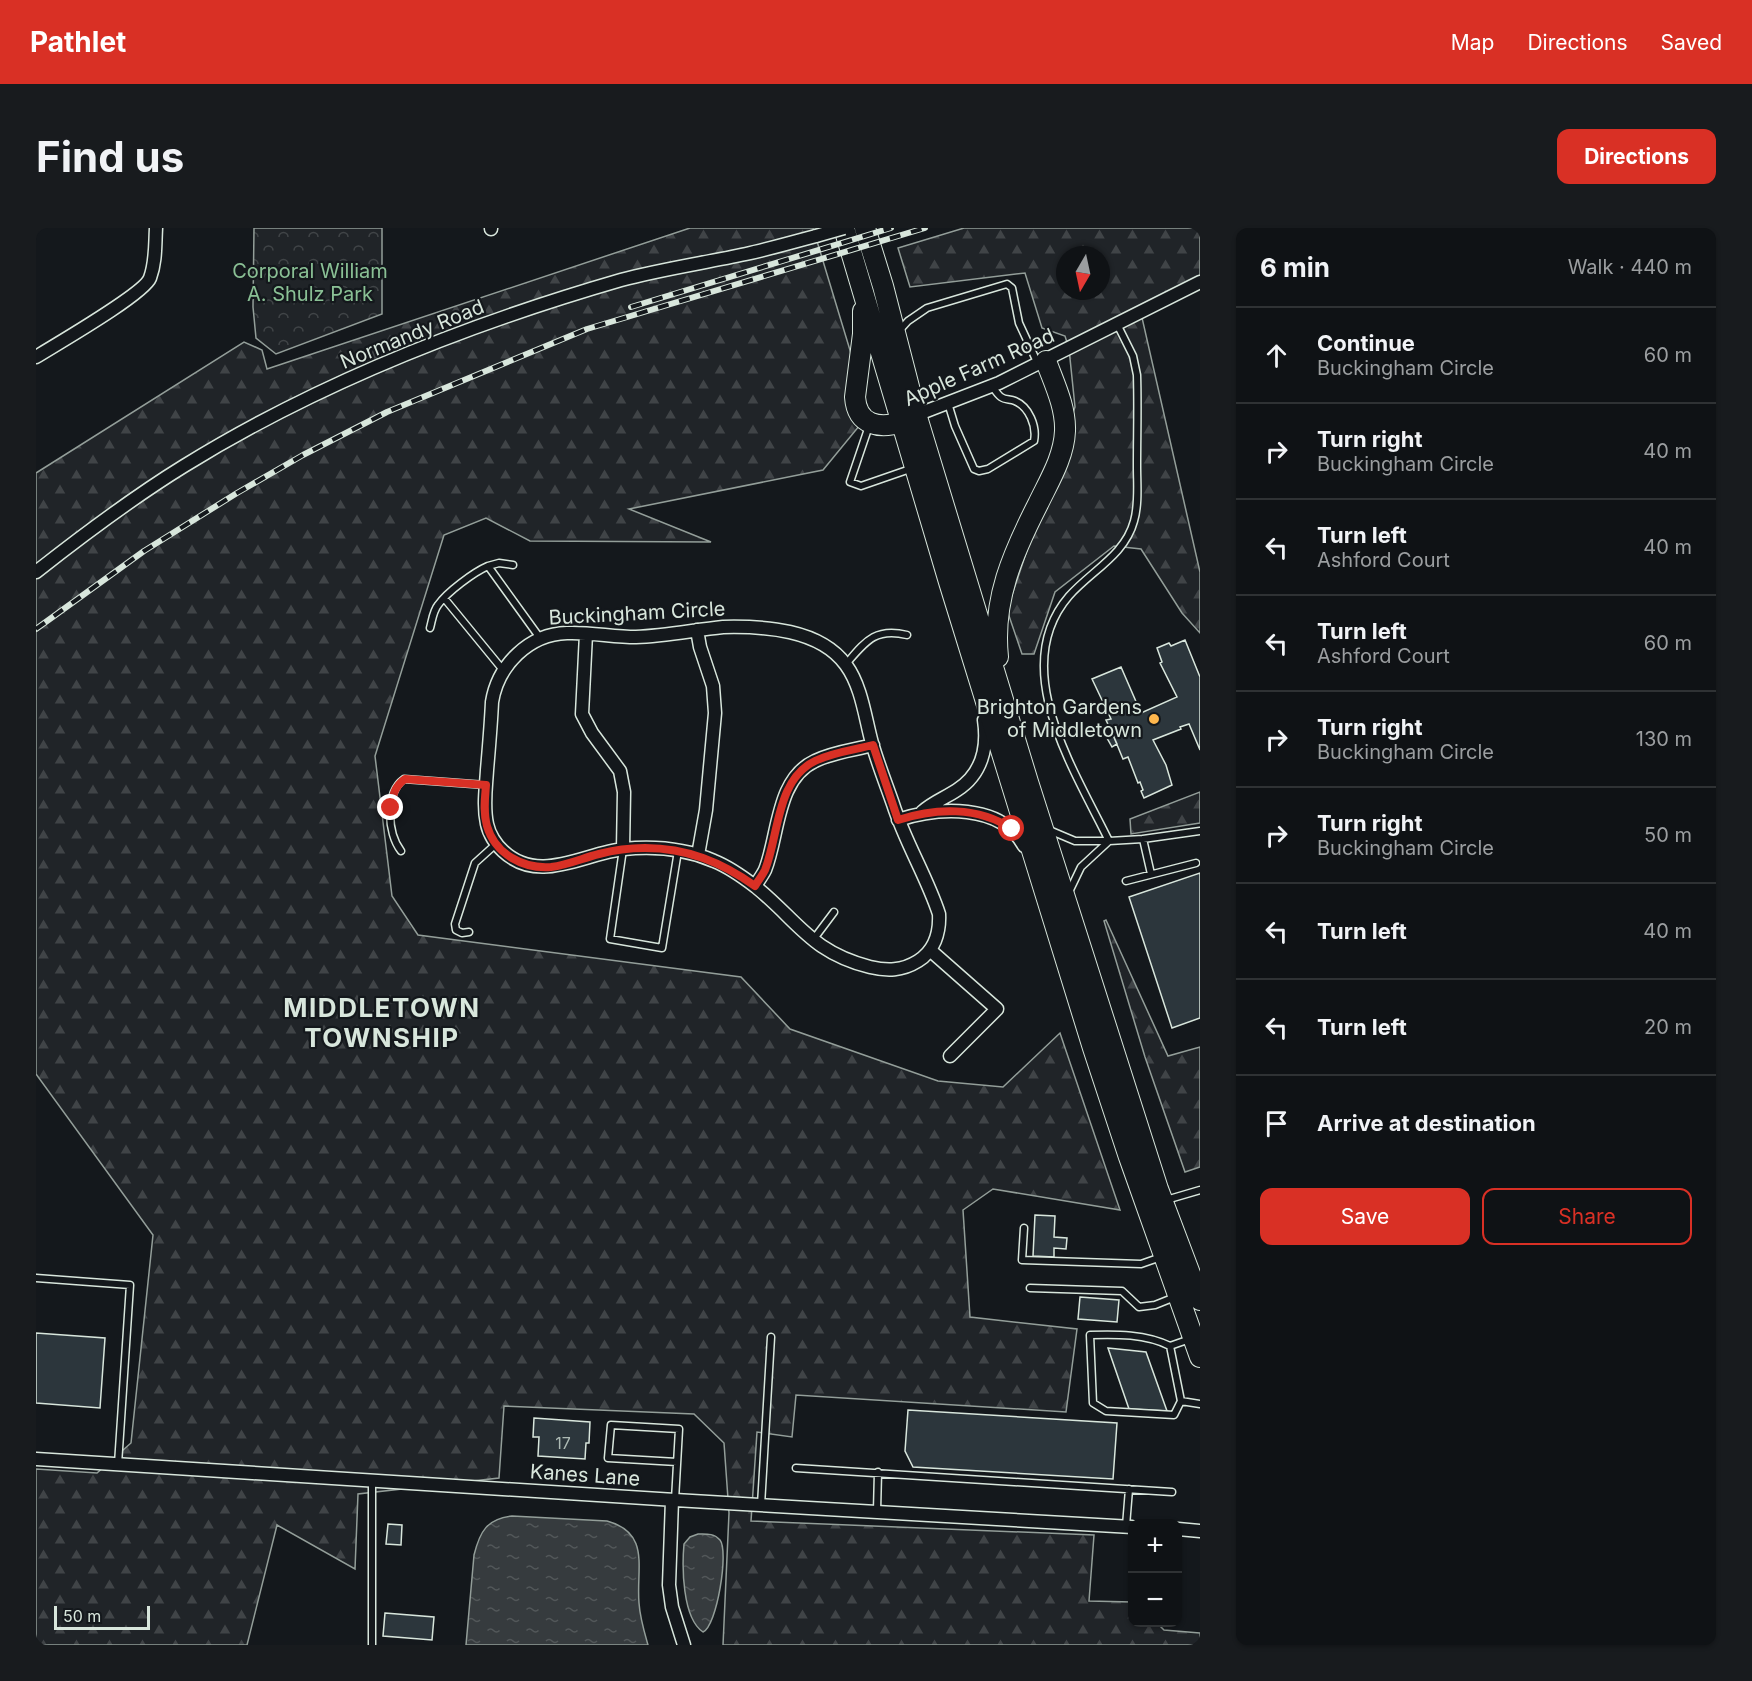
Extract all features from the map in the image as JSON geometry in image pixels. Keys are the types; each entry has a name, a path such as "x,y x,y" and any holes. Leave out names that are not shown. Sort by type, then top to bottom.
{"highway":[{"path":"844,228 861,284 909,418 1002,695 1194,1296 1193,1338 1200,1356"},
{"path":"865,228 896,336 916,466 1093,1048 1164,1256 1194,1296"},
{"path":"861,284 863,334 855,398 856,407 869,423 878,426 888,426 909,418"},
{"path":"1002,695 996,642 1000,596 1018,543 1052,476 1064,440 1064,413 1042,363"}],"street":[{"path":"36,357 130,297 149,281 155,258 156,228"},
{"name":"Normandy Road","path":"36,572 183,467 282,412 393,360 499,319 596,288 659,271 747,254 844,228"},
{"name":"Apple Farm Road","path":"909,418 992,386 1042,363 1200,282"},
{"name":"Buckingham Circle","path":"496,844 487,826 485,812 492,702 496,686 504,670 519,652 540,638 551,634 636,637 742,627 785,632 820,643 846,664 853,676 898,820 939,914 940,926 937,938 930,950"},
{"path":"697,630 713,686 715,713 706,810 698,855"},
{"path":"586,634 582,714 592,733 620,771 624,792 623,849"},
{"path":"922,812 932,803 965,784 980,765 986,733 977,671"},
{"path":"755,886 764,871 785,800 797,774 819,759 873,745"},
{"path":"898,820 922,812 962,812 998,819 1020,838 1041,879"},
{"path":"496,844 513,860 534,867 557,866 623,849 645,848 698,855 732,870 755,886 813,941 832,954 853,963 889,970 912,965 930,950 997,1009 950,1056"},
{"name":"Kanes Lane","path":"36,1459 1128,1527"},
{"path":"673,1500 669,1585 672,1607 684,1645"},
{"path":"1182,1529 1200,1531"}],"lane":[{"path":"896,336 908,321 927,308 1007,284 1012,288 1019,323 1042,363"},
{"path":"1109,841 1057,732 1050,707 1044,662 1046,640 1060,608 1071,594 1109,560 1127,537 1134,522 1137,495 1137,375 1133,356 1117,323"},
{"path":"948,402 955,426 974,469 979,471 988,469 1034,441 1035,435 1029,413 1017,402 999,396 992,386"},
{"path":"869,423 850,482 861,486 916,466"},
{"path":"430,628 437,605 473,575 499,562 513,565"},
{"path":"488,566 540,638"},
{"path":"444,598 504,670"},
{"path":"846,664 870,637 884,633 907,635"},
{"path":"401,851 392,834 391,808 397,784 405,779 486,785"},
{"path":"1043,828 1075,841 1143,839 1200,831"},
{"path":"1143,839 1150,874"},
{"path":"1066,900 1081,867 1109,841"},
{"path":"469,932 462,933 456,930 455,924 475,863 496,844"},
{"path":"623,849 610,939 662,948 678,851"},
{"path":"1126,881 1196,863"},
{"path":"813,941 834,912"},
{"path":"1162,1200 1200,1190"},
{"path":"1024,1228 1022,1260 1141,1264 1164,1256"},
{"path":"36,1278 130,1285 118,1464"},
{"path":"1030,1288 1122,1291 1139,1307 1194,1296"},
{"path":"1170,1346 1180,1401 1174,1415 1106,1411 1093,1403 1090,1335 1157,1340 1170,1346 1193,1338"},
{"path":"761,1505 771,1337"},
{"path":"1180,1401 1200,1404"},
{"path":"673,1500 677,1462 679,1429 611,1425 609,1458 677,1462"},
{"path":"796,1468 1172,1492"},
{"path":"877,1511 878,1472"},
{"path":"372,1481 372,1645"},
{"path":"1129,1489 1129,1519"}],"green space":[{"name":"Corporal William A. Shulz Park","path":"254,228 382,228 382,314 276,354 256,338 253,307"},
{"path":"690,228 813,228 866,403 860,425 823,470 629,509 711,542 530,541 486,518 444,535 375,756 392,896 418,935 741,977 790,1029 938,1081 1003,1087 1060,1033 1120,1210 993,1189 963,1210 970,1317 1077,1329 1066,1412 796,1395 792,1437 757,1432 751,1521 1094,1535 1089,1601 1128,1602 1128,1627 1161,1627 1164,1630 1200,1633 1200,1645 723,1645 729,1513 724,1443 694,1414 504,1406 499,1478 358,1494 355,1569 277,1525 247,1645 36,1645 36,1469 97,1473 131,1443 153,1235 36,1074 36,473 244,342 262,350 267,369"},
{"path":"964,228 1200,228 1200,275 1140,309 1200,572 1200,633 1182,613 1141,549 1114,546 1055,592 1034,654 1022,654 1007,610 1075,407 1069,349 1065,336 1042,328 1025,273 910,287 898,248"},
{"path":"1200,792 1200,823 1131,834 1130,819"},
{"path":"1106,920 1168,1056 1200,1047 1200,1167 1185,1172 1145,1057 1104,921"}],"water":[{"path":"512,1516 607,1521 630,1534 636,1543 638,1553 640,1609 648,1645 466,1645 476,1547 482,1533 491,1523"},
{"path":"710,1534 718,1538 723,1558 717,1603 713,1617 703,1632 696,1625 687,1604 683,1565 684,1544 690,1537"}],"building":[{"name":"Brighton Gardens of Middletown","path":"1185,640 1200,677 1200,750 1189,724 1153,740 1166,765 1172,785 1144,798 1140,782 1138,783 1128,757 1123,759 1106,720 1111,719 1092,679 1121,667 1141,713 1177,697 1160,663 1162,662 1157,648 1169,643 1171,646"},
{"path":"1113,735 1117,744 1112,747 1107,738"},
{"path":"1200,873 1200,1018 1172,1028 1129,897"},
{"path":"1035,1215 1055,1216 1054,1237 1067,1238 1066,1249 1054,1248 1054,1257 1033,1256"},
{"path":"1080,1297 1119,1300 1117,1322 1078,1319"},
{"path":"36,1333 105,1338 100,1408 36,1403"},
{"path":"1108,1348 1146,1352 1167,1411 1129,1409"},
{"path":"908,1410 1117,1423 1113,1479 913,1467 905,1451"},
{"path":"534,1418 590,1422 589,1443 586,1443 585,1459 538,1456 539,1437 533,1437"},
{"path":"388,1524 402,1525 401,1545 386,1544"},
{"path":"385,1613 434,1617 432,1640 383,1636"}],"railway":[{"path":"631,307 891,228"},
{"path":"36,629 144,551 237,493 303,455 387,412 587,329 925,228"}],"place":[{"name":"Brighton Gardens of Middletown","path":"1154,719"}],"district":[{"name":"MIDDLETOWN TOWNSHIP","path":"382,1023"}],"route":[{"path":"391,808 397,784 405,779 486,785 487,826 502,851 513,860 525,865 549,867 623,849 662,849 698,855 716,862 755,886 764,871 785,800 797,774 813,761 873,745 898,820 922,812 962,812 998,819 1012,829"}]}
